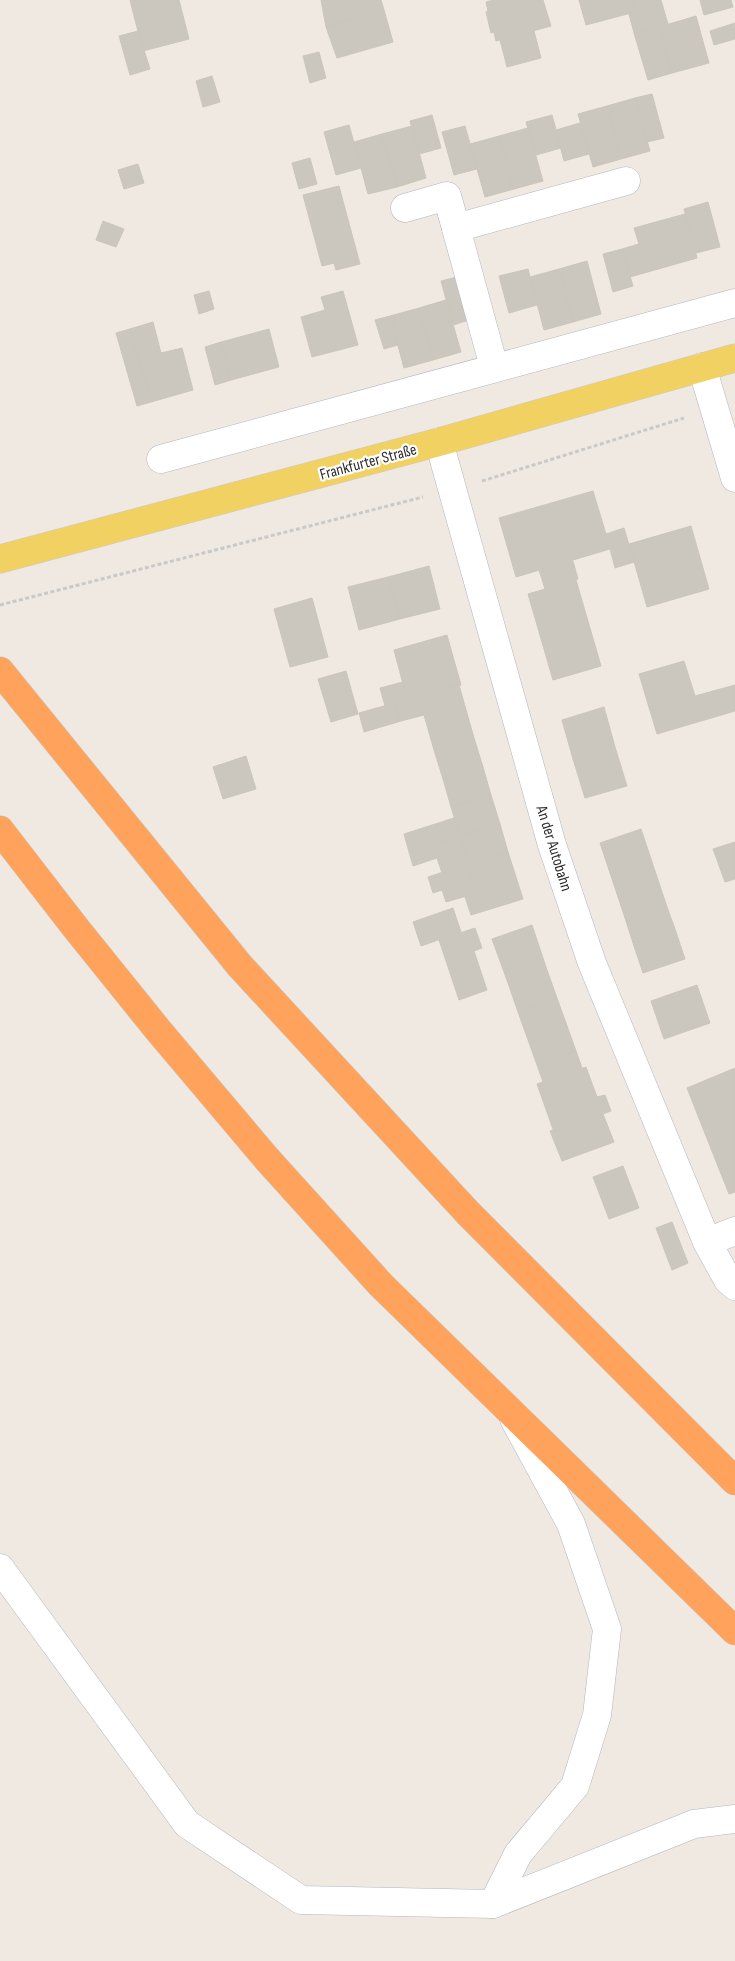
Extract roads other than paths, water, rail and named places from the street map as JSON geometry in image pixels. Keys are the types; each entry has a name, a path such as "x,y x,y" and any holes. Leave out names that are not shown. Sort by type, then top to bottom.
{"highway":[{"path":"0,671 240,966 468,1213 735,1481"},
{"path":"0,830 140,1008 267,1159 381,1285 735,1631"}],"main road":[{"name":"Frankfurter Straße","path":"0,559 439,442 735,358"}],"street":[{"path":"456,228 626,181"},
{"path":"404,208 447,196 494,368"},
{"path":"161,459 735,302"},
{"path":"702,368 735,478"},
{"name":"An der Autobahn","path":"439,442 555,854 592,962 706,1242 728,1280 735,1286"},
{"path":"706,1242 735,1231"},
{"path":"493,1904 518,1854 575,1786 596,1715 607,1629 571,1524 511,1412"},
{"path":"0,1568 187,1824 302,1900 493,1904 694,1824 735,1819"}]}
